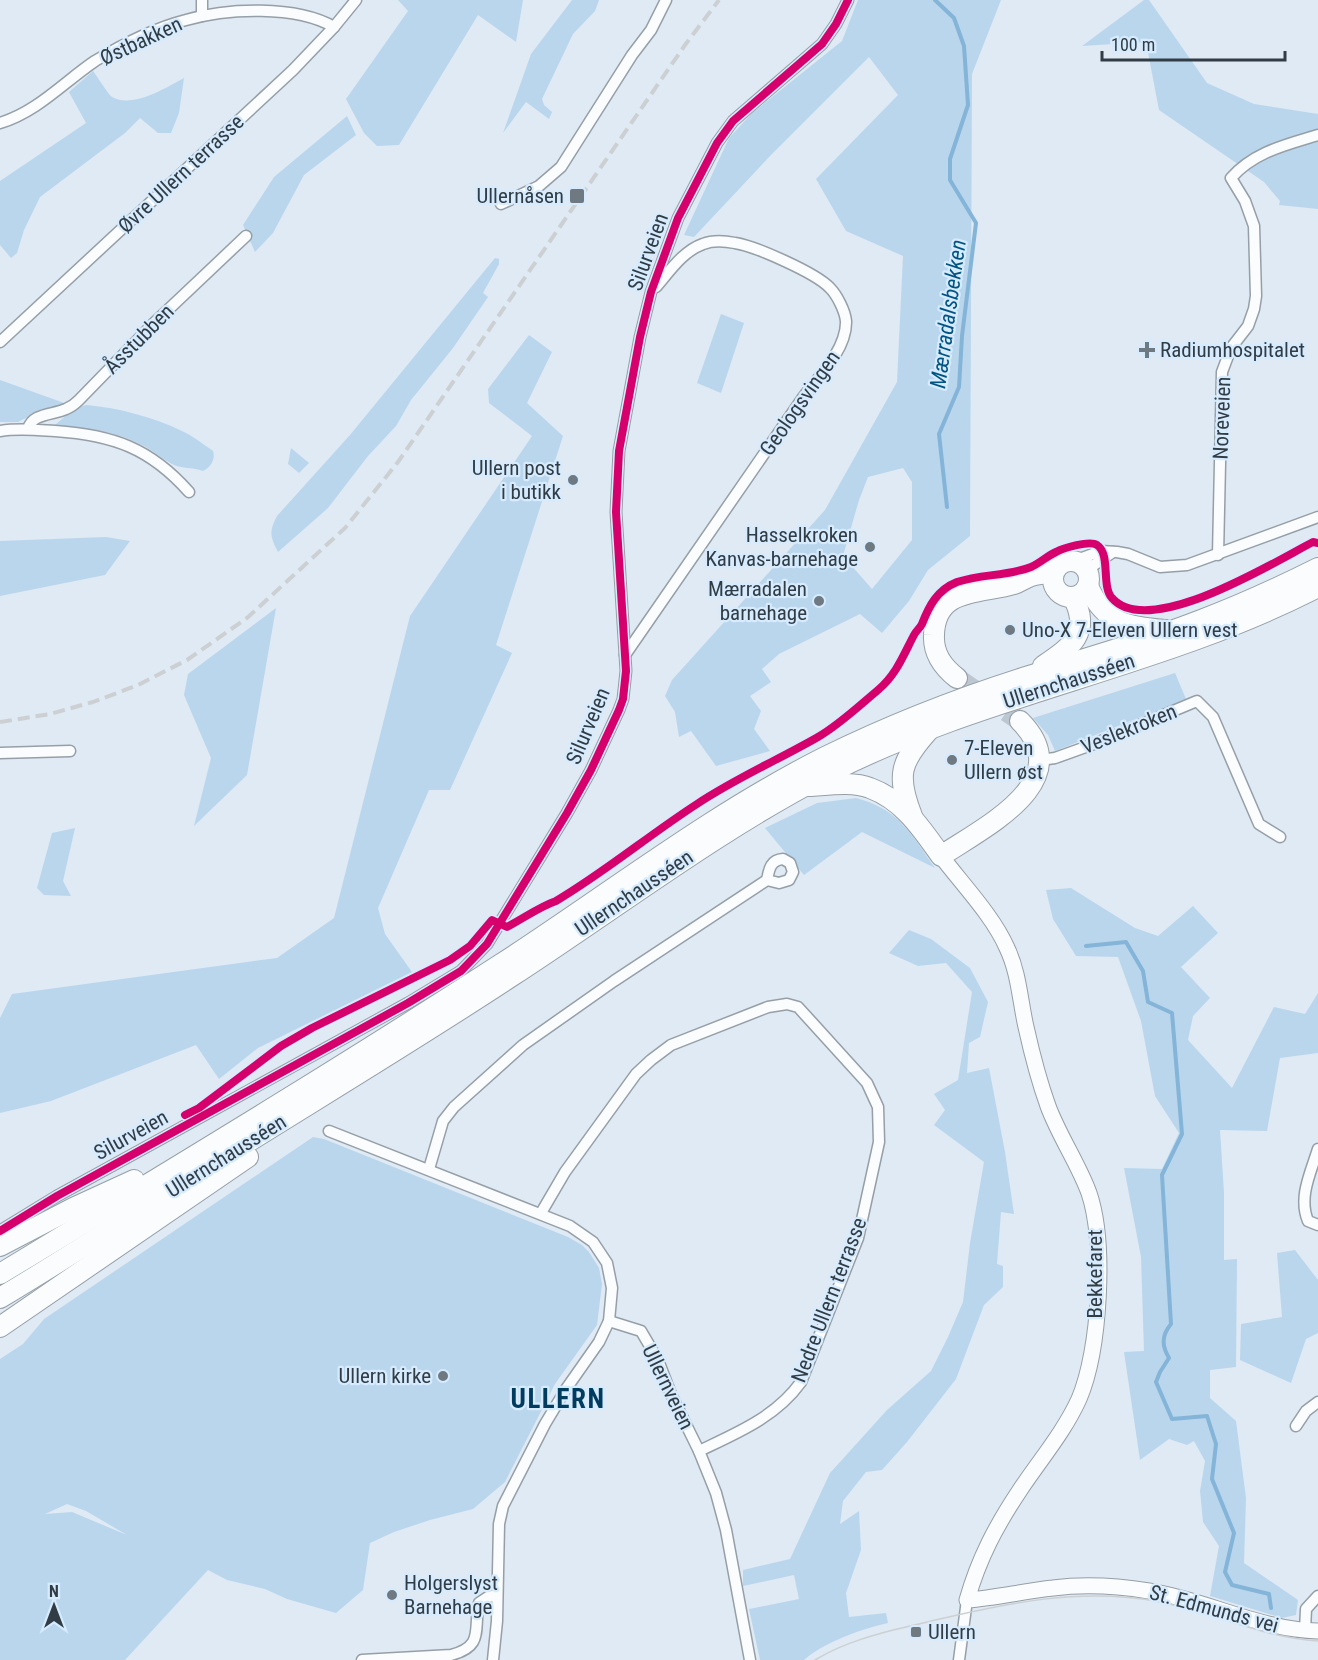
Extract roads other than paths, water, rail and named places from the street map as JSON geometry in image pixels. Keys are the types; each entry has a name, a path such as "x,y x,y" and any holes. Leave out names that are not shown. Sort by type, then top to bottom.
{"highway":[{"name":"Ullernchausséen","path":"0,1274 386,1039 746,800 859,741 936,709 1029,676 1171,631 1246,602 1318,568"},
{"path":"1029,676 1066,649 1078,637 1082,621 1072,580"},
{"path":"957,678 945,668 936,652 934,628 940,612 949,602 965,593 1015,584 1072,580 1112,618 1141,627 1171,631"},
{"name":"Ullernchausséen","path":"0,1298 515,975 711,841 803,786 932,728 999,703 1168,650 1239,623 1318,587"},
{"path":"803,786 839,785 869,788 896,802 912,816 941,856 996,820 1017,802 1034,782 1040,767 1036,740 1020,721"},
{"path":"912,816 903,789 903,770 910,753 932,728"},
{"path":"0,1327 249,1156 345,1083"},
{"path":"0,1246 73,1208 213,1144"}],"street":[{"path":"202,0 202,16"},
{"name":"Øvre Ullern terrasse","path":"0,342 273,88 334,27 356,0"},
{"path":"501,204 539,186 555,175 632,55 651,30 666,0"},
{"name":"Silurveien","path":"0,1230 57,1196 343,1041 461,971 491,938 591,770 623,699 626,678 616,512 619,463 631,384 651,292 678,218 717,143 733,121 822,44 836,24 848,0"},
{"name":"Østbakken","path":"0,123 36,106 112,51 172,24 223,13 280,12 312,17 334,27"},
{"name":"Noreveien","path":"1218,555 1222,372 1231,348 1248,326 1256,296 1254,226 1245,201 1231,178 1240,167 1263,153 1318,135"},
{"name":"Åsstubben","path":"28,429 36,418 68,408 79,400 153,324 246,236"},
{"name":"Geologsvingen","path":"625,655 804,396 835,357 846,321 840,303 831,288 816,277 733,242 710,242 701,245 682,258 651,292"},
{"name":"Åsstubben","path":"0,431 28,429 94,435 127,445 159,462 189,492"},
{"path":"1072,580 1101,551 1123,552 1152,565 1168,567 1195,563 1318,517"},
{"path":"1072,580 1113,552"},
{"name":"Veslekroken","path":"1040,760 1055,758 1094,744 1197,701 1213,717 1259,824 1280,837"},
{"path":"0,753 70,751"},
{"name":"Bekkefaret","path":"941,856 992,923 1007,948 1015,969 1026,1029 1048,1106 1089,1192 1098,1235 1098,1301 1089,1365 1080,1397 1063,1430 1019,1491 988,1542 975,1569 967,1600 960,1660"},
{"path":"429,1169 441,1128 454,1107 523,1046 614,981 767,880"},
{"name":"Nedre Ullern terrasse","path":"542,1214 565,1172 636,1074 671,1046 768,1007 787,1004 798,1007 811,1019 867,1083 878,1107 879,1142 876,1163 858,1238 801,1382 792,1395 760,1421 699,1451"},
{"path":"329,1131 570,1226 593,1242 607,1263 612,1288 609,1321 599,1342 545,1424 503,1506 499,1524 493,1660"},
{"path":"1318,1149 1305,1192 1304,1211 1308,1221 1318,1225"},
{"name":"Ullernveien","path":"609,1321 641,1331 658,1360 671,1394 699,1451 721,1510 750,1660"},
{"path":"1296,1426 1306,1411 1318,1402"},
{"name":"St. Edmunds vei","path":"967,1600 1071,1586 1105,1586 1146,1590 1185,1598 1268,1623 1312,1631"},
{"path":"362,1660 451,1655 463,1652 471,1646 477,1636 479,1603 488,1597 497,1595"},
{"path":"1312,1631 1306,1609 1318,1596"}],"waterway":[{"name":"Mærradalsbekken","path":"935,0 954,18 964,46 968,105 950,159 950,180 976,223 962,336 959,387 939,434 947,507"},
{"name":"Mærradalsbekken","path":"1086,946 1126,942 1143,971 1148,1002 1172,1013 1182,1134 1162,1175 1171,1324 1165,1333 1164,1341 1169,1358 1156,1382 1172,1419 1207,1416 1216,1444 1212,1479 1234,1533 1225,1572 1232,1585 1269,1594 1271,1608"}],"tunnel":[{"path":"957,678 1020,721"}],"tram line":[{"path":"815,1660 843,1646 901,1628 1016,1603 1073,1597 1102,1596 1160,1602 1278,1635 1318,1641"}],"railway":[{"path":"0,722 50,714 93,702 138,685 187,660 247,618 345,528 398,462 685,45 719,0"}],"place":[{"name":"Ullernåsen","path":"577,196"},
{"name":"Radiumhospitalet","path":"1147,350"},
{"name":"Ullern post i butikk","path":"573,480"},
{"name":"Hasselkroken Kanvas-barnehage","path":"870,547"},
{"name":"Mærradalen barnehage","path":"819,601"},
{"name":"Uno-X 7-Eleven Ullern vest","path":"1010,630"},
{"name":"7-Eleven Ullern øst","path":"952,760"},
{"name":"Ullern kirke","path":"443,1376"},
{"name":"Holgerslyst Barnehage","path":"392,1595"},
{"name":"Ullern","path":"916,1632"}],"district":[{"name":"ULLERN","path":"558,1399"}]}
